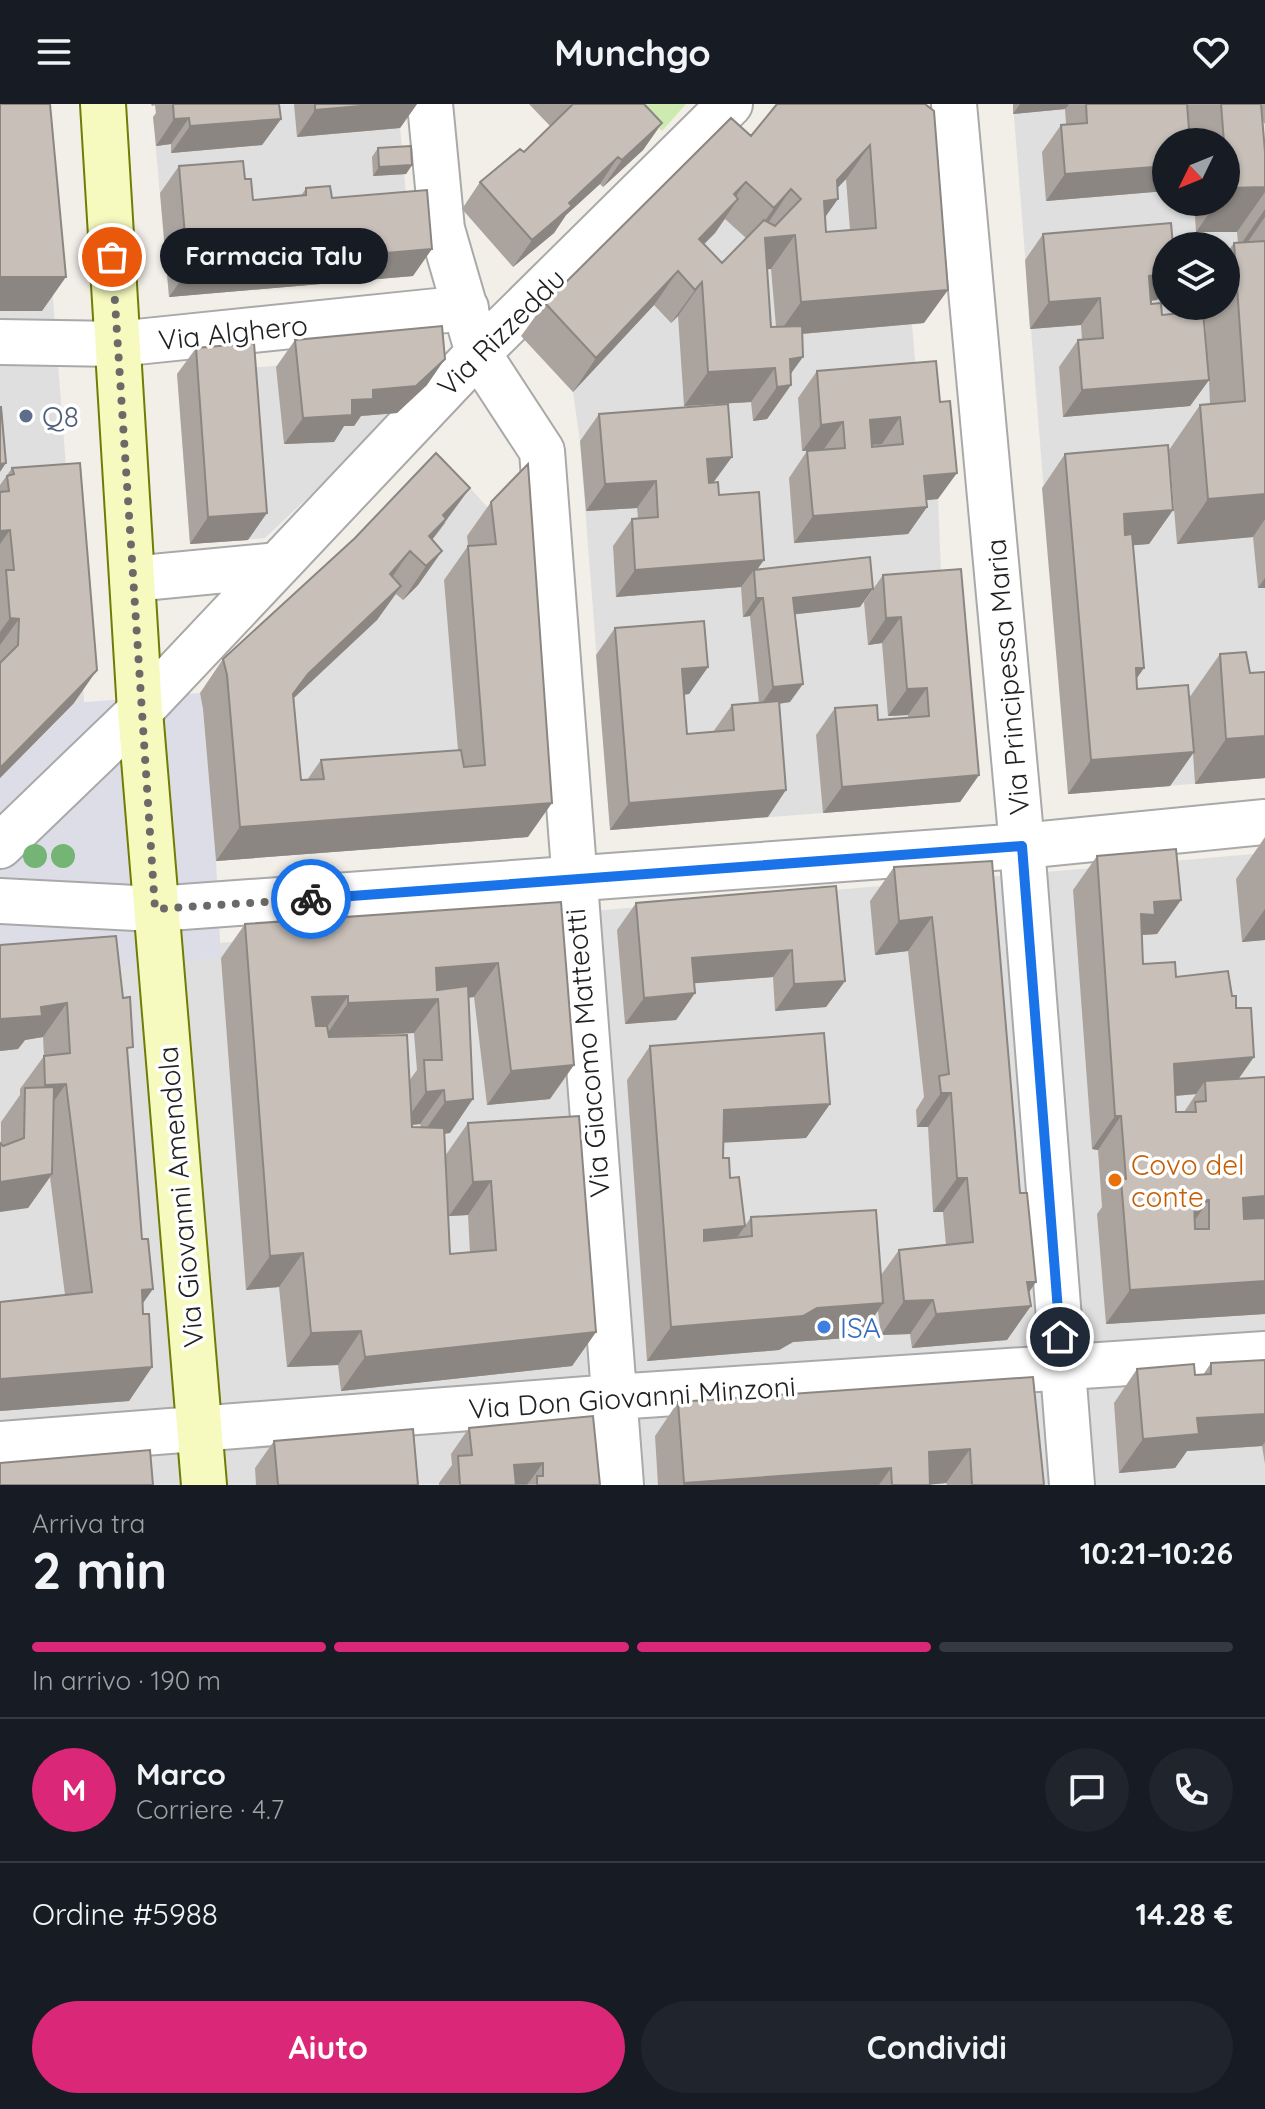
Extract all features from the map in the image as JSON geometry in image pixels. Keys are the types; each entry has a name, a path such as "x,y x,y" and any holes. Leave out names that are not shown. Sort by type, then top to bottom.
{"main road":[{"name":"Via Giovanni Amendola","path":"103,104 140,711 204,1485"}],"street":[{"name":"Via Giacomo Matteotti","path":"430,104 442,229 478,353 542,451 621,1485"},
{"name":"Via Rizzeddu","path":"0,846 140,711 478,353 730,104"},
{"name":"Via Principessa Maria","path":"953,106 1022,846 1072,1485"},
{"name":"Via Alghero","path":"0,342 117,344 466,308"},
{"path":"132,579 278,565"},
{"path":"0,901 155,909 1022,846 1265,822"},
{"name":"Via Don Giovanni Minzoni","path":"0,1444 614,1397 1265,1354"}],"shaded area":[{"path":"0,104 38,104 85,713 0,798"},
{"path":"151,104 398,104 408,217 169,297 153,117 156,117 155,106"},
{"path":"1013,104 1265,104 1265,778 1068,794"},
{"path":"911,145 924,323 912,325 921,428 932,428 942,596 960,802 610,830 580,441 573,392 521,336 708,152"},
{"path":"423,353 427,385 265,538 190,544 177,374"},
{"path":"441,456 491,511 528,837 216,861 200,693 331,572"},
{"path":"200,693 216,861 221,958 0,977 0,778 74,703"},
{"path":"1265,853 1265,1485 0,1485 0,969 208,944"}],"green space":[{"path":"634,104 686,104 662,131"}],"building":[{"path":"0,104 50,104 66,277 0,277"},
{"path":"173,104 279,104 281,119 190,126 189,118 174,119"},
{"path":"315,104 383,104 315,110"},
{"path":"573,104 644,104 662,123 622,160 618,157 569,203 572,206 532,240 480,182 520,149 524,152"},
{"path":"777,104 925,104 934,111 948,290 801,302 795,235 765,238 771,327 802,326 803,357 790,359 791,385 777,387 775,368 708,372 702,282 695,290 678,271 596,358 545,303 731,118 751,136","holes":["870,145 876,228 826,232 824,201 838,199 837,180","746,182 774,208 791,189 801,199 775,226 764,220 722,263 699,239 738,199 734,194"]},
{"path":"1086,104 1187,104 1189,128 1152,128 1152,167 1065,174 1061,125 1087,123"},
{"path":"1221,104 1261,104 1265,187 1240,188 1240,128 1223,128"},
{"path":"411,146 412,165 379,167 378,148"},
{"path":"243,161 245,179 251,179 253,200 306,195 306,188 330,186 332,198 427,190 432,249 188,270 179,166"},
{"path":"1171,223 1172,232 1152,232 1152,276 1149,276 1152,320 1204,320 1209,380 1082,390 1078,340 1103,338 1100,298 1049,302 1043,234"},
{"path":"1265,241 1265,494 1208,499 1200,405 1245,401 1239,320 1240,243"},
{"path":"442,326 445,359 416,386 373,390 373,399 352,400 352,415 303,418 295,340"},
{"path":"254,343 267,513 208,517 196,348"},
{"path":"936,361 940,402 950,401 957,473 924,476 927,507 813,516 807,451 845,448 843,422 821,425 817,371","holes":["900,417 903,444 872,447 870,420"]},
{"path":"728,404 732,457 707,459 709,483 718,482 719,495 759,492 764,560 635,570 632,519 658,517 656,481 605,484 599,414"},
{"path":"0,407 6,463 0,464"},
{"path":"1168,445 1173,510 1124,514 1125,535 1132,534 1144,668 1136,668 1137,689 1188,685 1194,752 1091,760 1065,454"},
{"path":"436,453 470,488 443,515 446,519 429,536 442,551 426,566 410,551 390,574 401,586 308,674 293,694 301,780 324,779 321,760 461,750 464,767 485,765 468,546 496,544 491,502 528,464 552,803 240,827 223,659 355,538"},
{"path":"80,463 97,670 0,768 0,663 18,645 19,619 10,618 6,570 14,570 10,530 0,531 0,492 9,491 7,476 14,474 12,468"},
{"path":"870,557 873,589 793,598 803,684 773,687 763,598 756,598 754,570"},
{"path":"961,569 979,775 842,787 835,708 877,705 878,720 929,716 927,688 907,689 901,617 886,618 883,575"},
{"path":"704,621 708,667 682,669 687,734 734,730 732,705 779,701 786,790 629,803 615,628"},
{"path":"1246,652 1250,673 1265,672 1265,736 1226,739 1220,654"},
{"path":"1176,849 1181,900 1154,902 1155,915 1141,914 1143,964 1175,962 1176,977 1228,971 1232,996 1236,996 1236,1008 1251,1008 1254,1057 1174,1064 1176,1112 1196,1112 1195,1102 1206,1101 1205,1081 1265,1077 1265,1196 1243,1198 1244,1219 1265,1218 1265,1281 1130,1290 1121,1180 1126,1179 1121,1116 1115,1116 1097,856","holes":["1209,1200 1209,1229 1195,1229 1194,1201"]},
{"path":"992,861 1020,1193 1027,1193 1036,1282 1027,1282 1031,1306 936,1314 933,1300 904,1301 899,1250 973,1242 967,1178 957,1178 951,1093 941,1093 939,1076 949,1074 932,917 899,921 894,867"},
{"path":"836,886 845,981 794,984 792,950 692,958 695,993 644,998 636,903"},
{"path":"561,902 574,1065 511,1071 498,963 436,968 437,990 468,986 473,1099 445,1102 444,1090 426,1092 424,1060 442,1060 438,999 348,1003 348,996 312,997 316,1026 327,1026 329,1037 407,1035 412,1127 444,1128 450,1254 496,1250 491,1181 473,1182 468,1123 579,1116 596,1332 365,1357 361,1331 311,1333 303,1253 270,1256 245,924"},
{"path":"116,936 123,998 130,997 133,1047 127,1048 142,1239 148,1239 153,1289 142,1290 143,1314 149,1314 152,1367 0,1379 0,1302 92,1292 66,1084 45,1085 44,1056 70,1053 67,1003 41,1007 42,1016 0,1019 0,945"},
{"path":"824,1033 830,1104 724,1110 723,1158 729,1158 730,1178 739,1177 745,1226 704,1230 704,1241 752,1236 751,1217 876,1210 883,1303 817,1308 803,1316 671,1327 650,1046"},
{"path":"54,1087 52,1174 0,1182 0,1143 3,1146 24,1138 25,1088"},
{"path":"1265,1360 1265,1414 1197,1418 1199,1434 1143,1439 1137,1369 1194,1364 1195,1375 1211,1374 1211,1363"},
{"path":"1033,1377 1044,1485 972,1485 970,1449 929,1452 930,1485 892,1485 891,1468 684,1483 678,1402"},
{"path":"593,1416 600,1485 537,1485 537,1476 543,1476 543,1463 514,1465 516,1485 460,1485 458,1456 472,1455 469,1428"},
{"path":"413,1429 418,1485 278,1485 274,1441"},
{"path":"150,1450 153,1485 0,1485 0,1463"}],"way so far":[{"path":"112,257 155,909 311,899"}],"place":[{"name":"Farmacia Talu","path":"112,257"},
{"name":"Q8","path":"26,416"},
{"name":"Covo del conte","path":"1115,1180"},
{"name":"ISA","path":"824,1327"}],"route":[{"path":"311,899 1022,846 1060,1337"}]}
